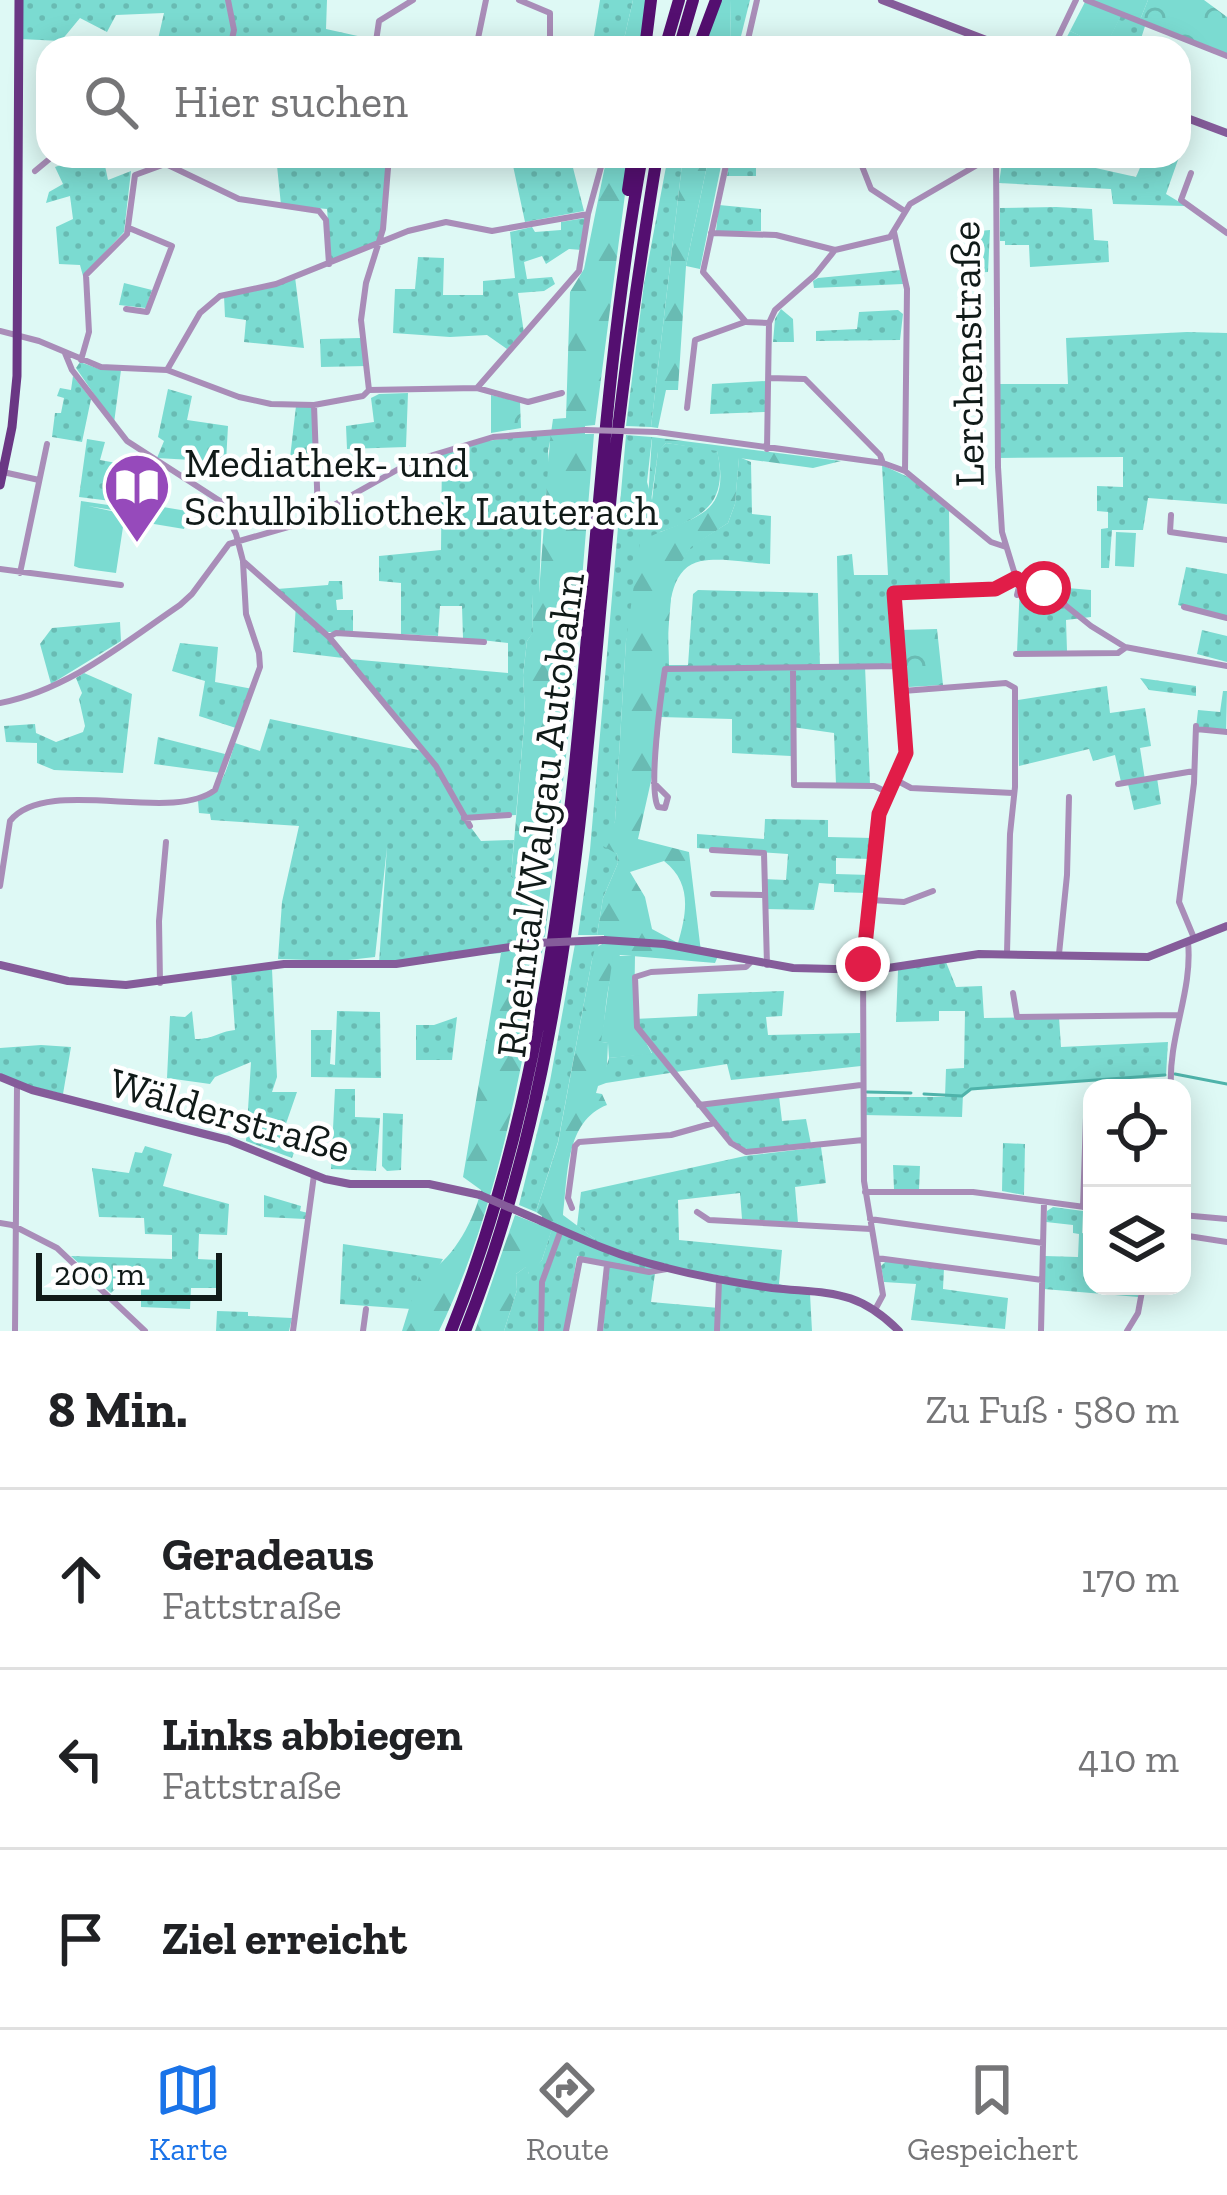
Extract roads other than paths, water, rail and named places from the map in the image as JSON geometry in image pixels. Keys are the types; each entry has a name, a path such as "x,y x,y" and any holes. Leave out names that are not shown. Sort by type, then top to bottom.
{"highway":[{"path":"646,36 651,0"},
{"path":"668,36 677,0"},
{"path":"683,36 693,0"},
{"path":"702,36 716,0"},
{"path":"622,265 632,168"},
{"name":"Rheintal/Walgau Autobahn","path":"451,1331 514,1142 553,953 622,265 640,168"},
{"name":"Rheintal/Walgau Autobahn","path":"465,1331 526,1148 562,967 580,830 626,344 655,168"}],"main road":[{"path":"0,485 16,398 19,0"}],"street":[{"path":"228,0 233,36"},
{"path":"377,36 379,21 413,0"},
{"path":"478,36 486,0"},
{"path":"519,0 547,10 552,17 551,36"},
{"path":"749,36 757,0"},
{"path":"882,0 976,36"},
{"path":"1059,36 1076,0"},
{"path":"1086,0 1177,36"},
{"path":"1191,42 1227,56"},
{"path":"1191,120 1227,134"},
{"path":"35,171 39,168"},
{"path":"81,360 89,332 86,275 130,227 135,175 148,168"},
{"path":"174,168 239,199 319,211 326,220 329,264"},
{"path":"369,391 361,320 380,242 388,168"},
{"path":"477,388 579,271 601,168"},
{"path":"725,168 703,272 746,322"},
{"path":"863,168 871,189 904,211"},
{"path":"711,233 776,235 835,250 880,242 895,232 904,211 974,168"},
{"name":"Lerchenstraße","path":"995,168 1000,514 1018,580"},
{"path":"1191,173 1180,200 1227,232"},
{"path":"167,370 211,301 276,284 380,242 446,222 492,231 588,214"},
{"path":"126,309 147,312 172,246 130,227"},
{"path":"895,232 907,289 905,471"},
{"path":"767,449 770,323 782,300 805,284 835,250"},
{"path":"687,408 695,340 746,322 770,323"},
{"path":"0,331 101,367 167,370 256,401 314,405 369,391 477,388 528,402 562,393"},
{"path":"0,886 11,818 31,806 77,800 196,799 214,790 260,667 246,614 238,540 220,501 139,450 116,429 72,370 65,353"},
{"path":"769,378 805,379 884,463"},
{"path":"314,405 318,514"},
{"path":"0,703 63,682 180,605 225,548 238,540 295,525 413,461 459,444 521,433 657,432 884,463 905,471 991,542 1006,547"},
{"path":"20,572 47,444"},
{"path":"3,472 39,480"},
{"path":"1171,515 1170,532 1227,540"},
{"path":"243,561 329,637 436,766 467,822 509,815"},
{"path":"0,568 121,585"},
{"path":"1016,595 1018,580"},
{"path":"876,1308 883,1295 865,1192 863,970 879,814 906,753 894,593 995,589 1018,580 1052,592 1080,618 1126,647 1227,666"},
{"path":"1184,608 1227,618"},
{"path":"329,637 336,633 484,642"},
{"path":"1016,654 1114,653 1126,647"},
{"path":"654,783 665,669 901,666"},
{"path":"794,670 794,785 874,785 887,792"},
{"path":"903,691 1012,685 1016,708 1007,953"},
{"path":"1170,1079 1169,1054 1191,940 1179,902 1196,727 1227,731"},
{"path":"1118,784 1194,771"},
{"path":"896,780 911,788 1012,793"},
{"path":"1058,955 1069,797"},
{"path":"160,982 159,921 166,842"},
{"path":"712,850 764,854 767,965"},
{"path":"871,900 904,902 934,891"},
{"path":"713,894 764,895"},
{"path":"0,965 89,984 160,982 268,965 396,964 537,943 604,940 664,944 767,965 863,970 1007,953 1148,958 1227,926"},
{"path":"751,962 746,967 641,974 633,985 637,1027 735,1146 751,1154 863,1140"},
{"path":"1013,993 1017,1017 1179,1015"},
{"name":"Wälderstraße","path":"0,1078 213,1135 314,1175 350,1184 429,1184 479,1195 638,1261 719,1278 840,1293 876,1308 899,1331"},
{"path":"699,1105 861,1085"},
{"path":"15,1331 17,1086"},
{"path":"572,1208 568,1198 578,1142 671,1135 715,1123"},
{"path":"293,1331 314,1175"},
{"path":"865,1192 974,1192 1083,1207"},
{"path":"1041,1331 1044,1203"},
{"path":"697,1213 709,1220 871,1229"},
{"path":"1191,1216 1227,1219"},
{"path":"869,1219 1043,1243"},
{"path":"0,1223 66,1255 145,1331"},
{"path":"541,1331 542,1282 561,1230"},
{"path":"1191,1236 1227,1242"},
{"path":"877,1258 1042,1280"},
{"path":"566,1331 580,1259 657,1273 667,1268"},
{"path":"600,1331 607,1264"},
{"path":"717,1331 719,1278"},
{"path":"1127,1331 1141,1295"},
{"path":"363,1331 366,1309"}],"waterway":[{"path":"1175,1074 1227,1084"},
{"path":"924,1094 962,1096 971,1089 1165,1075"},
{"path":"867,1092 911,1093"}],"place":[{"name":"Mediathek- und Schulbibliothek Lauterach","path":"137,545"}]}
